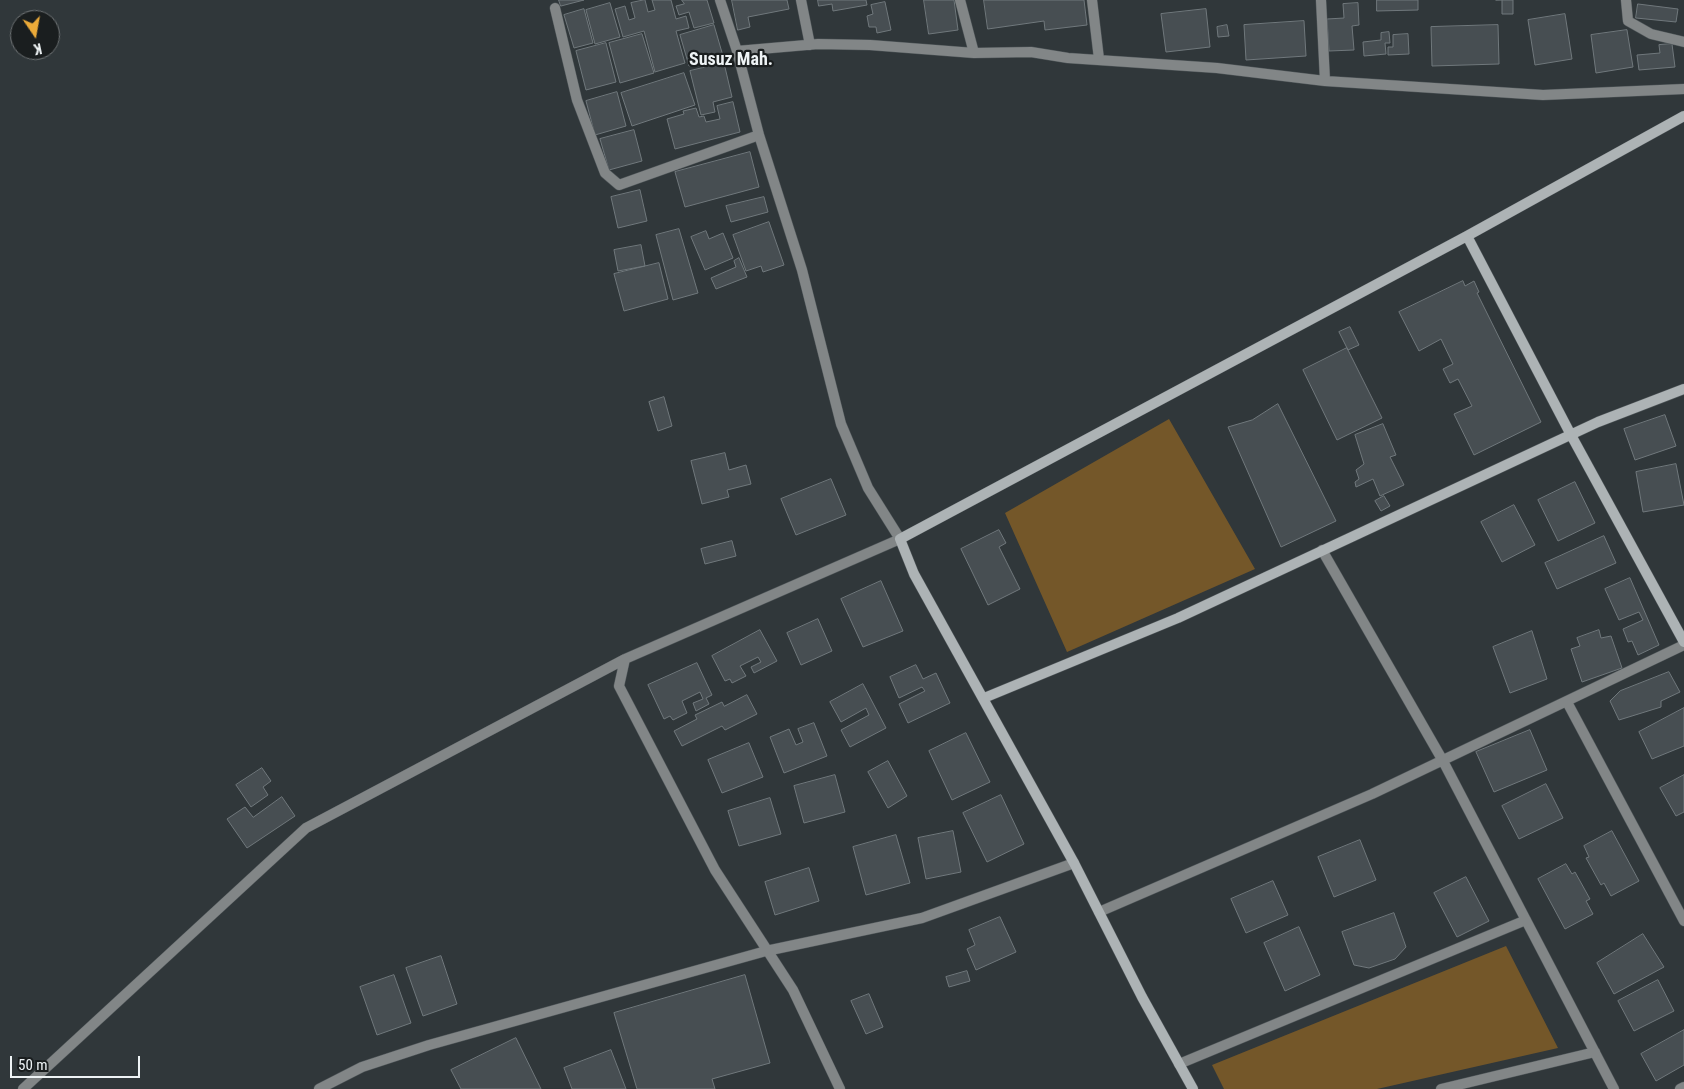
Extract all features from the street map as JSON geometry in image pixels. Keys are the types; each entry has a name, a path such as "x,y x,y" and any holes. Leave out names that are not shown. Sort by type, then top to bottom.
{"street":[{"path":"720,0 737,51 759,135 802,270 842,424 868,488 900,539 914,574 1074,863 1193,1089"},
{"path":"801,0 810,45"},
{"path":"960,0 974,53"},
{"path":"1092,0 1099,59"},
{"path":"1321,0 1325,81"},
{"path":"1626,0 1628,21 1651,34 1684,42"},
{"path":"555,8 577,100 606,174 619,185 759,135"},
{"path":"737,51 810,45 870,45 974,53 1031,52 1068,58 1194,68 1217,68 1325,81 1542,95 1684,89"},
{"path":"23,1089 306,828 625,659 900,539 1468,236 1684,116"},
{"path":"1468,236 1571,435 1684,642"},
{"path":"984,698 1178,618 1598,422 1684,389"},
{"path":"1322,550 1443,761 1614,1089"},
{"path":"1099,912 1372,794 1684,645"},
{"path":"625,659 619,686 714,870 793,990 840,1089"},
{"path":"1567,702 1684,921"},
{"path":"319,1089 362,1067 421,1048 766,951 922,918 1074,863"},
{"path":"1179,1064 1526,920"},
{"path":"1441,1089 1595,1052"},
{"path":"1680,1089 1684,1087"}],"shaded area":[{"path":"1169,419 1255,569 1067,652 1005,513"},
{"path":"1506,946 1558,1048 1377,1089 1224,1089 1212,1065"}],"building":[{"path":"559,0 584,0 561,6"},
{"path":"645,0 648,12 655,10 652,0 671,0 676,19 686,16 689,28 676,31 685,63 655,72 644,31 623,37 615,9 625,6 629,20 635,18 631,3"},
{"path":"682,0 707,0 714,23 694,28 689,12 679,15 676,6 684,4"},
{"path":"732,0 787,0 789,9 748,17 750,27 738,30"},
{"path":"818,0 866,0 867,5 833,11 832,4 819,6"},
{"path":"924,0 954,0 958,30 929,34"},
{"path":"984,0 1084,0 1087,25 1045,30 1044,21 988,29"},
{"path":"1377,0 1418,0 1418,10 1377,11"},
{"path":"1502,0 1513,0 1513,14 1502,14"},
{"path":"885,2 891,30 877,33 876,27 869,27 867,16 873,14 871,5"},
{"path":"610,3 620,37 595,44 586,10"},
{"path":"1358,3 1359,25 1352,26 1354,50 1329,51 1327,19 1344,18 1343,4"},
{"path":"1638,4 1678,9 1676,22 1636,18"},
{"path":"584,9 593,43 574,48 564,15"},
{"path":"1206,9 1210,47 1166,52 1161,14"},
{"path":"1565,14 1572,59 1535,65 1528,20"},
{"path":"1304,21 1306,56 1246,60 1244,25"},
{"path":"714,25 723,56 689,66 680,35"},
{"path":"1227,25 1229,36 1218,37 1217,27"},
{"path":"1498,25 1499,64 1432,66 1431,27"},
{"path":"1627,30 1633,67 1596,73 1591,35"},
{"path":"1389,32 1390,43 1385,43 1386,54 1364,56 1363,42 1381,40 1381,33"},
{"path":"642,34 654,73 620,83 609,43"},
{"path":"1408,34 1409,54 1388,55 1388,47 1393,47 1393,35"},
{"path":"606,43 616,82 586,90 576,51"},
{"path":"1672,44 1675,67 1639,70 1637,55 1660,53 1659,45"},
{"path":"724,63 732,97 713,102 715,112 701,115 690,71"},
{"path":"684,73 695,105 632,126 621,93"},
{"path":"617,92 626,126 595,135 586,101"},
{"path":"733,102 740,132 675,149 667,119 684,114 683,111 696,108 699,117 704,116 706,122 720,119 717,106"},
{"path":"634,130 642,161 609,170 600,139"},
{"path":"750,152 759,187 685,207 675,172"},
{"path":"640,190 647,221 618,228 611,197"},
{"path":"764,197 768,212 731,222 726,206"},
{"path":"769,222 784,265 763,272 761,266 746,271 733,235"},
{"path":"679,229 698,293 673,300 656,235"},
{"path":"706,231 709,239 723,233 733,258 705,270 691,237"},
{"path":"641,245 645,266 618,271 614,250"},
{"path":"739,258 747,277 716,289 711,278 736,267 734,261"},
{"path":"659,263 668,299 624,311 614,274"},
{"path":"1463,281 1465,286 1474,281 1479,292 1477,293 1541,422 1474,455 1454,414 1472,406 1458,379 1450,383 1443,369 1453,364 1441,339 1419,351 1399,312"},
{"path":"1350,327 1359,345 1348,350 1339,332"},
{"path":"1347,348 1382,418 1337,440 1303,370"},
{"path":"664,397 672,426 658,431 649,402"},
{"path":"1278,404 1336,521 1281,547 1228,427 1252,420"},
{"path":"1665,415 1676,446 1635,460 1624,429"},
{"path":"1383,424 1396,455 1390,457 1404,485 1380,496 1373,479 1356,487 1355,482 1359,479 1356,470 1364,464 1355,435"},
{"path":"725,453 729,470 746,465 751,484 727,490 729,497 702,504 691,461"},
{"path":"1676,464 1684,505 1643,512 1636,472"},
{"path":"831,479 846,515 796,535 781,499"},
{"path":"1575,482 1595,523 1558,541 1538,500"},
{"path":"1384,496 1390,506 1381,511 1375,501"},
{"path":"1514,505 1535,545 1502,562 1481,522"},
{"path":"999,530 1006,543 999,547 1020,589 988,605 961,549"},
{"path":"1604,536 1616,563 1557,589 1545,563"},
{"path":"732,541 736,556 705,564 701,549"},
{"path":"1630,578 1659,645 1638,655 1632,641 1628,642 1623,629 1643,620 1639,612 1619,620 1605,589"},
{"path":"881,581 903,631 863,647 841,599"},
{"path":"818,619 832,651 801,665 787,633"},
{"path":"760,630 777,661 754,673 751,667 761,662 758,657 740,666 746,676 732,683 730,679 725,681 712,656"},
{"path":"1599,630 1601,638 1611,636 1622,668 1582,682 1571,649 1580,646 1577,638"},
{"path":"1532,631 1547,679 1510,693 1493,647"},
{"path":"697,663 712,695 706,698 709,704 696,711 693,703 703,699 700,692 682,701 687,713 673,720 670,716 664,719 648,685"},
{"path":"916,665 923,679 936,673 950,703 908,723 899,704 925,691 922,687 899,698 890,677"},
{"path":"1669,672 1680,692 1661,701 1661,707 1619,720 1610,701 1620,691"},
{"path":"863,684 886,728 850,747 841,730 869,715 866,708 841,722 830,702"},
{"path":"747,695 757,714 725,730 722,726 682,746 674,731 697,719 695,715 722,702 724,706"},
{"path":"1684,708 1684,746 1652,759 1639,732"},
{"path":"814,723 827,756 784,773 770,737 789,729 796,745 803,742 798,729"},
{"path":"1530,730 1547,770 1494,792 1476,752"},
{"path":"966,733 990,782 952,800 929,751"},
{"path":"749,743 763,777 722,793 708,760"},
{"path":"888,761 907,796 888,808 868,772"},
{"path":"262,768 271,781 263,787 268,795 251,807 236,785"},
{"path":"835,775 845,812 804,823 794,786"},
{"path":"1684,775 1684,812 1676,816 1660,788"},
{"path":"1546,784 1563,818 1519,839 1502,806"},
{"path":"1001,795 1024,844 987,862 963,813"},
{"path":"282,797 295,816 247,848 227,819 245,807 253,817"},
{"path":"770,798 781,834 739,846 728,811"},
{"path":"953,831 961,872 926,879 918,838"},
{"path":"1612,831 1639,881 1611,896 1604,883 1601,885 1586,858 1589,857 1584,846"},
{"path":"896,835 910,883 866,895 853,847"},
{"path":"1360,840 1376,880 1334,897 1318,857"},
{"path":"1566,864 1572,874 1575,872 1590,899 1586,901 1593,914 1565,929 1538,879"},
{"path":"809,868 819,901 775,915 765,882"},
{"path":"1466,877 1489,921 1457,937 1434,893"},
{"path":"1273,881 1288,915 1246,933 1231,899"},
{"path":"1394,913 1406,947 1395,959 1369,968 1354,965 1342,932"},
{"path":"1000,917 1016,952 976,970 967,949 975,945 969,930"},
{"path":"1299,927 1320,975 1285,991 1264,943"},
{"path":"1643,934 1664,967 1614,994 1597,963"},
{"path":"441,956 457,1004 423,1016 406,968"},
{"path":"967,971 970,981 949,987 946,977"},
{"path":"394,975 411,1023 377,1035 360,987"},
{"path":"745,975 770,1063 712,1079 715,1089 637,1089 614,1013"},
{"path":"1658,980 1674,1011 1634,1031 1618,1001"},
{"path":"869,994 883,1027 866,1034 851,1001"},
{"path":"1684,1030 1684,1065 1656,1081 1641,1054"},
{"path":"516,1038 541,1089 461,1089 451,1070"},
{"path":"611,1050 626,1089 572,1089 564,1068"}],"district":[{"name":"Susuz Mah.","path":"731,60"}]}
